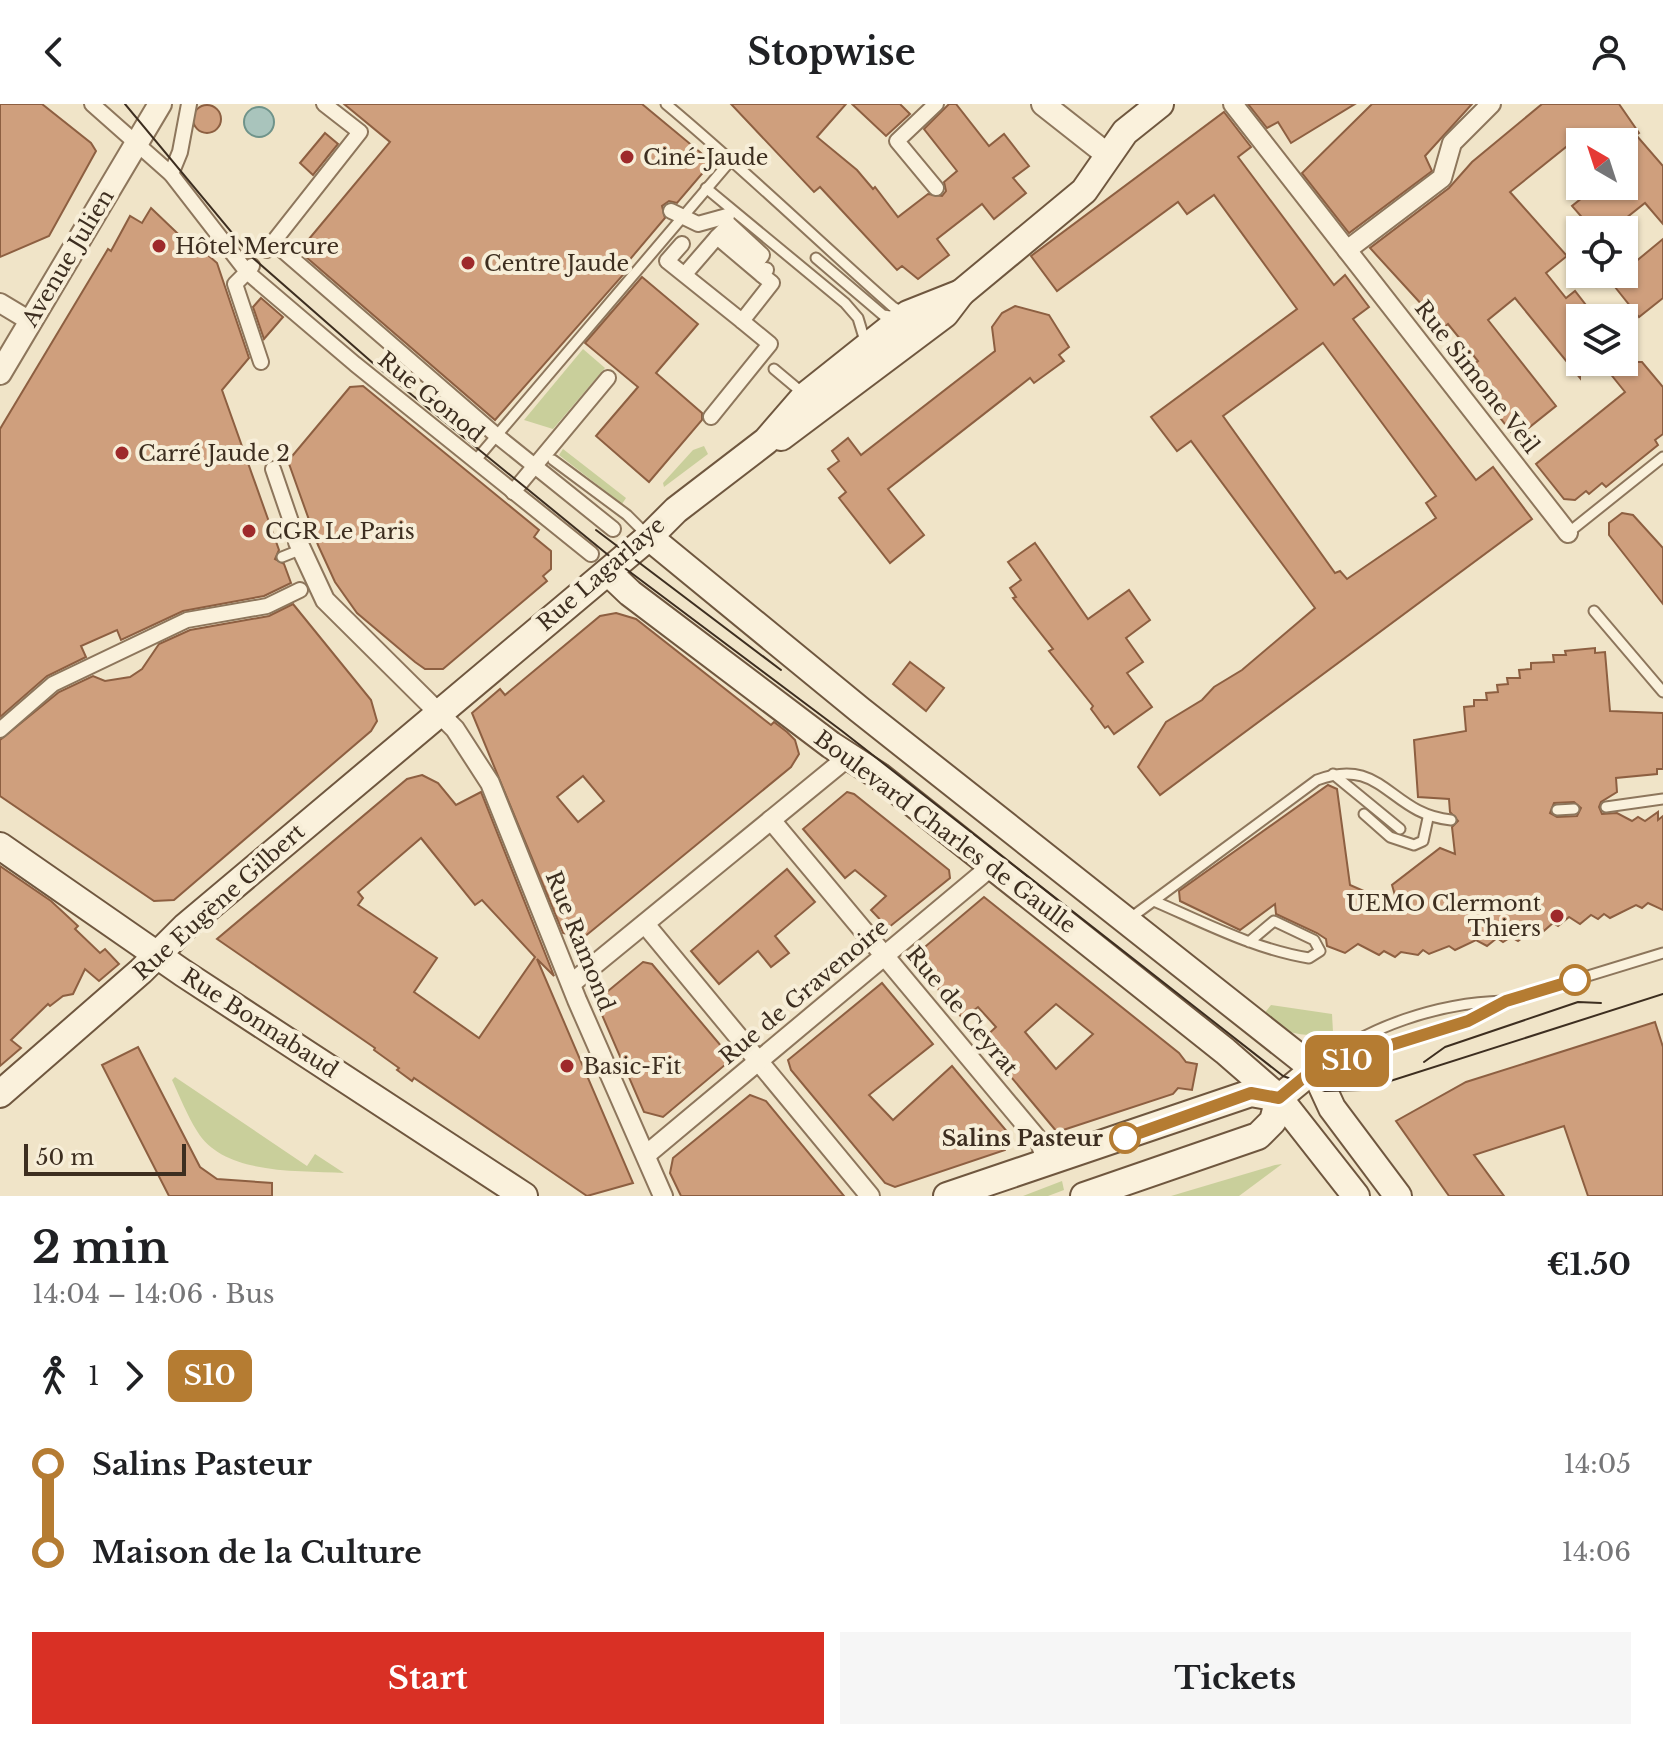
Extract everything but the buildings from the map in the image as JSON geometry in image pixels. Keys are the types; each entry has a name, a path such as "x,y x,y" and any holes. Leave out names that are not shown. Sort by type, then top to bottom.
{"main road":[{"name":"Rue Lagarlaye","path":"439,712 600,563 649,537 676,510 862,378 945,314 961,293 1084,191 1125,132 1160,104"},
{"name":"Rue Lagarlaye","path":"777,438 805,396 894,319 961,293"},
{"name":"Boulevard Charles de Gaulle","path":"649,537 1126,920 1296,1083"},
{"name":"Boulevard Charles de Gaulle","path":"600,563 630,593 848,757 879,776 993,865 1296,1083"},
{"name":"Rue Eugène Gilbert","path":"0,1094 158,956 185,927 439,712"},
{"name":"Rue Bonnabaud","path":"0,846 158,956 524,1196"},
{"path":"1084,1196 1258,1136 1273,1121 1296,1083"},
{"path":"1296,1083 1356,1196"},
{"path":"947,1196 1251,1093 1296,1083 1332,1108 1398,1196"},
{"path":"1002,1196 1027,1183 1047,1164"}],"street":[{"name":"Rue Gonod","path":"92,104 171,174 249,269 600,563"},
{"name":"Avenue Julien","path":"0,373 160,104"},
{"path":"171,174 180,152 189,104"},
{"name":"Rue Gonod","path":"324,104 360,132 270,246 613,529"},
{"path":"936,104 897,141 936,188"},
{"path":"1043,104 1109,156"},
{"name":"Rue Simone Veil","path":"1233,104 1568,533"},
{"path":"1347,250 1442,178 1452,143 1491,104"},
{"path":"676,214 695,228 725,214 768,268 772,283 742,321"},
{"path":"685,274 724,230 759,259 762,255 722,218"},
{"path":"717,237 768,268"},
{"path":"682,244 667,261 770,344 711,417"},
{"path":"249,269 235,284 261,362"},
{"path":"0,303 30,321"},
{"path":"513,492 608,378"},
{"path":"273,469 300,546"},
{"name":"Rue Ramond","path":"300,546 325,600 455,729 490,783 663,1196"},
{"path":"0,730 53,684 187,620 267,606 300,590"},
{"path":"572,983 848,757"},
{"name":"Rue de Ceyrat","path":"771,820 1040,1142 1047,1164"},
{"name":"Rue de Gravenoire","path":"646,1155 993,865"},
{"path":"645,924 870,1196"}],"lane":[{"path":"666,104 732,159 791,218 893,307 894,319 887,344 862,378"},
{"path":"475,461 676,214 706,188 732,159"},
{"path":"706,188 845,303 863,329 865,347"},
{"path":"816,258 894,319"},
{"path":"774,369 805,396"},
{"path":"1568,533 1663,457"},
{"path":"553,460 627,515 649,537"},
{"path":"282,557 300,546"},
{"path":"1594,611 1663,692"},
{"path":"1126,920 1317,780 1333,774 1363,774 1428,818 1451,820"},
{"path":"1333,774 1400,829"},
{"path":"1606,807 1663,799"},
{"path":"1557,810 1574,809"},
{"path":"1364,814 1390,837 1414,845 1423,841 1428,818"},
{"path":"1154,901 1249,942 1277,953 1309,958 1320,951 1314,940 1274,921 1249,942"},
{"path":"1296,1083 1468,1021 1506,1001 1663,953"},
{"path":"1296,1083 1345,1044 1367,1035 1463,1002 1506,1001"}],"green space":[{"path":"583,349 605,368 553,429 524,420"},
{"path":"704,446 708,454 664,487 663,483 693,450"},
{"path":"563,449 626,498 622,504 559,455"},
{"path":"1271,1005 1332,1014 1333,1032 1313,1035 1295,1033 1259,1020"},
{"path":"175,1077 307,1166 315,1154 344,1173 264,1168 225,1156 209,1146 197,1131 172,1080"},
{"path":"1282,1164 1239,1196 1171,1196 1275,1165"},
{"path":"1062,1181 1064,1190 1048,1196 1023,1196"}],"water":[{"path":"259,107 269,112 274,122 269,132 259,137 249,132 244,122 249,112"}],"tram line":[{"path":"125,104 253,258 374,364 618,563 842,731 1283,1076 1325,1091 1362,1090 1663,994"},
{"path":"596,530 781,670"},
{"path":"1424,1062 1445,1047 1578,1002 1601,1003"}],"bus line":[{"name":"S10","path":"1125,1138 1251,1093 1279,1098 1314,1069 1468,1021 1506,1001 1575,980"}],"place":[{"name":"Ciné-Jaude","path":"627,157"},
{"name":"Hôtel Mercure","path":"159,246"},
{"name":"Centre Jaude","path":"468,263"},
{"name":"Carré Jaude 2","path":"122,453"},
{"name":"CGR Le Paris","path":"249,531"},
{"name":"UEMO Clermont Thiers","path":"1557,916"},
{"name":"Basic-Fit","path":"567,1066"},
{"name":"Salins Pasteur","path":"1125,1138"}]}
